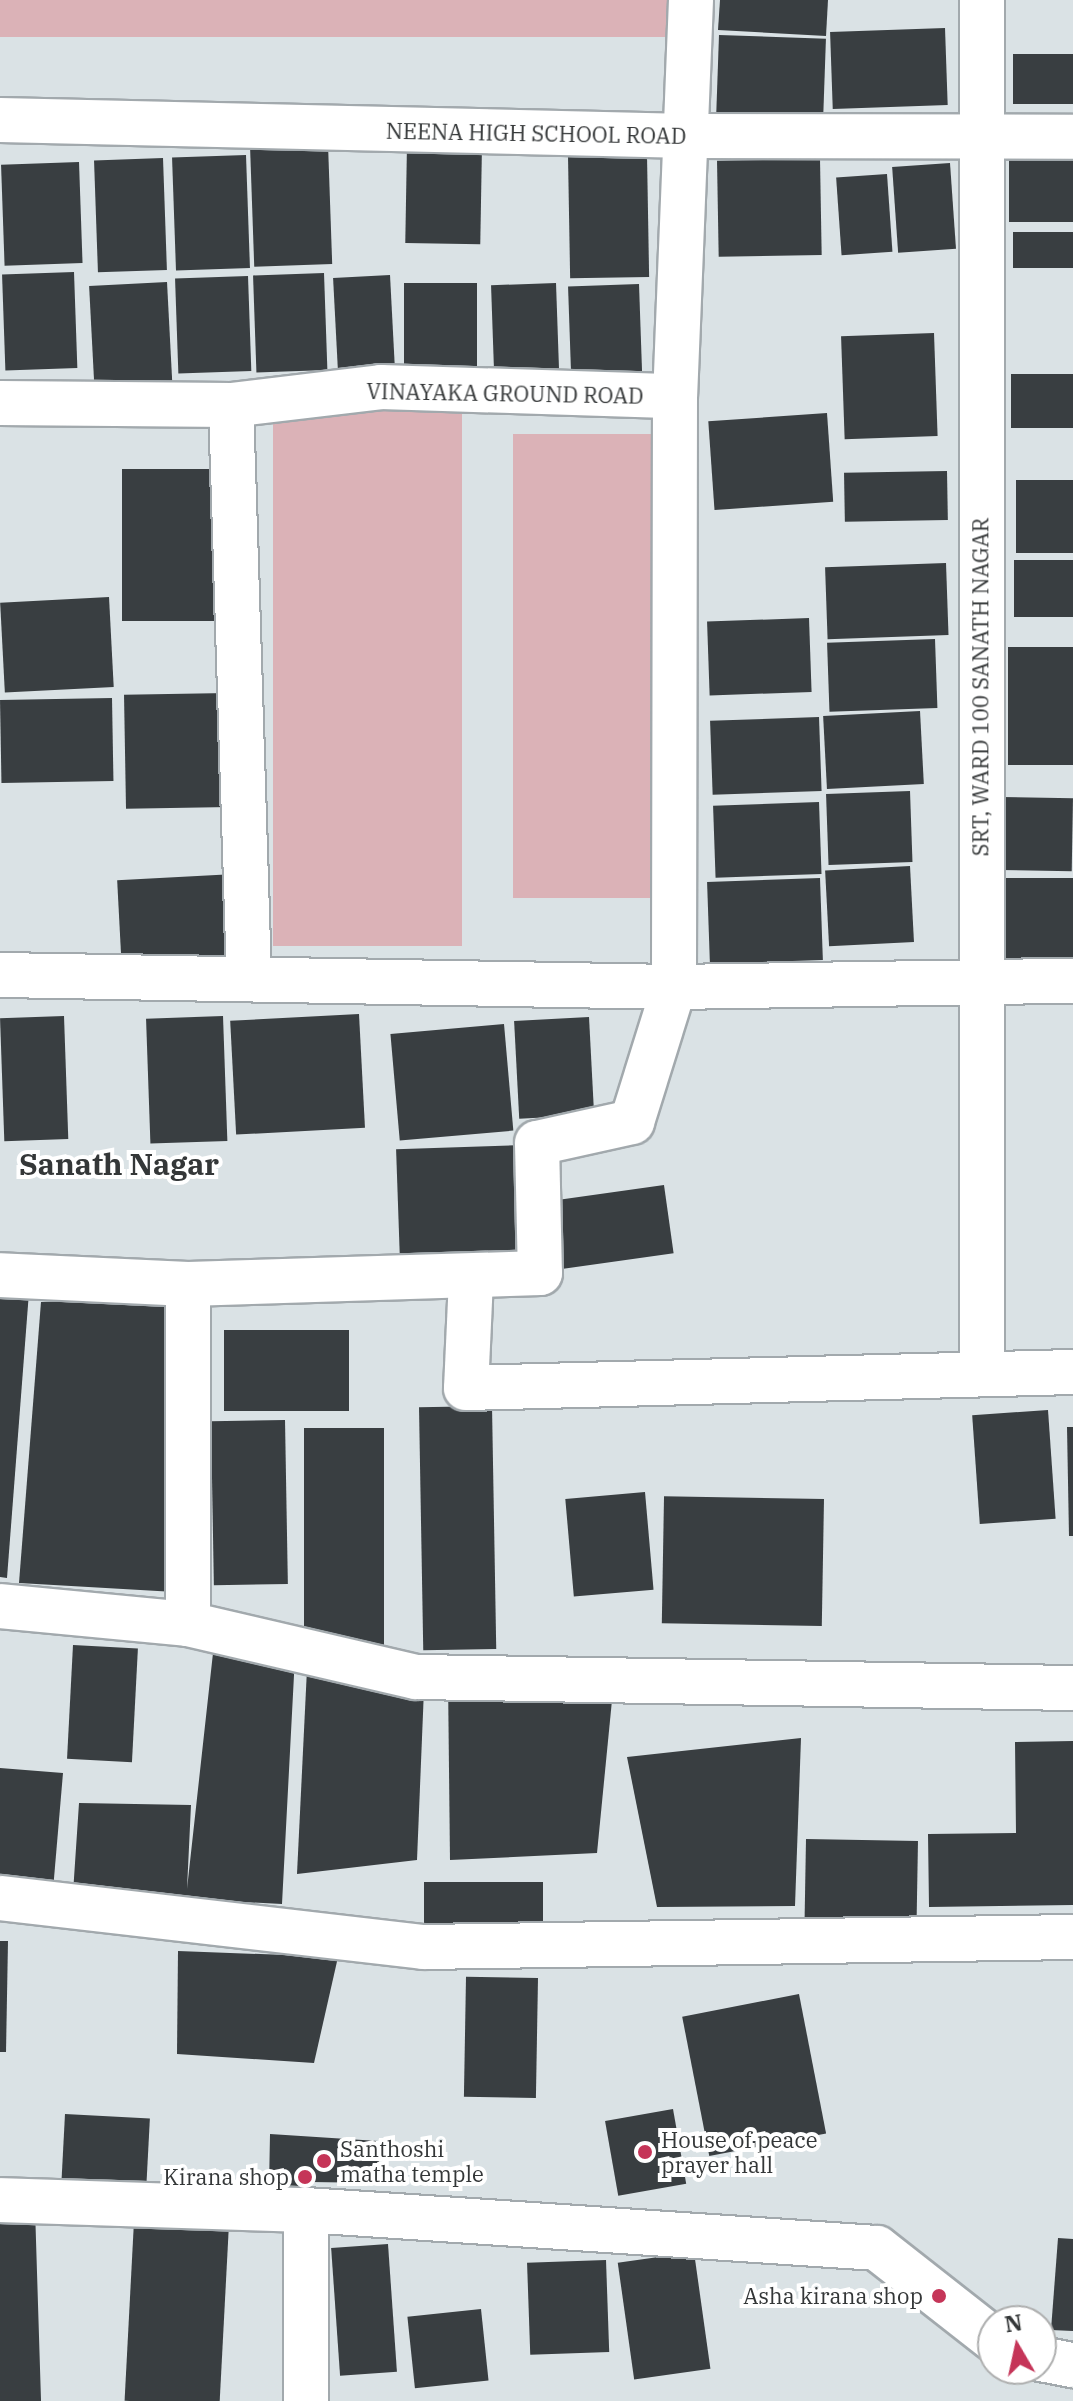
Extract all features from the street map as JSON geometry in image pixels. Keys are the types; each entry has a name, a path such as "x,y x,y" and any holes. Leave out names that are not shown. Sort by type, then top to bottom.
{"street":[{"path":"0,1275 188,1284 471,1279 540,1273 537,1143 632,1122 674,987 675,396 688,136 691,0"},
{"name":"SRT, WARD 100 SANATH NAGAR","path":"982,0 982,1374"},
{"name":"NEENA HIGH SCHOOL ROAD","path":"0,120 688,136 1073,137"},
{"name":"VINAYAKA GROUND ROAD","path":"0,403 231,405 381,387 675,396"},
{"path":"231,405 249,977"},
{"path":"0,975 249,977 674,987 1073,981"},
{"path":"471,1279 466,1388 1073,1372"},
{"path":"188,1284 188,1624"},
{"path":"0,1606 188,1624 416,1677 1073,1688"},
{"path":"0,1898 423,1947 1073,1937"},
{"path":"0,2200 306,2210 877,2248 977,2326"},
{"path":"306,2210 306,2401"}],"shaded area":[{"path":"0,0 681,0 681,37 0,37"},
{"path":"273,393 462,393 462,946 273,946"},
{"path":"513,434 654,434 654,898 513,898"}],"building":[{"path":"720,0 828,0 826,36 718,30"},
{"path":"945,28 948,105 833,109 830,32"},
{"path":"719,35 826,39 823,118 716,114"},
{"path":"1013,54 1073,54 1073,104 1013,104"},
{"path":"1009,142 1073,142 1073,222 1009,222"},
{"path":"328,144 332,264 254,267 250,147"},
{"path":"407,144 482,145 480,244 405,243"},
{"path":"246,155 250,268 176,271 172,158"},
{"path":"647,155 649,277 570,278 568,156"},
{"path":"163,158 167,270 98,272 94,160"},
{"path":"820,159 822,255 719,257 717,161"},
{"path":"79,162 83,263 5,266 1,165"},
{"path":"950,163 956,249 898,253 892,167"},
{"path":"887,174 892,252 842,255 836,178"},
{"path":"1013,232 1073,232 1073,268 1013,268"},
{"path":"74,272 77,368 5,370 2,275"},
{"path":"324,273 327,370 256,372 253,275"},
{"path":"390,275 395,371 338,374 333,278"},
{"path":"248,276 251,371 178,373 175,279"},
{"path":"167,282 173,398 95,402 89,286"},
{"path":"404,283 477,283 477,376 404,376"},
{"path":"556,283 559,382 494,384 491,285"},
{"path":"639,284 643,385 572,387 568,286"},
{"path":"934,333 938,436 845,439 841,336"},
{"path":"1011,374 1073,374 1073,428 1011,428"},
{"path":"827,413 833,502 714,510 708,421"},
{"path":"122,469 228,469 228,621 122,621"},
{"path":"947,471 948,520 845,522 844,473"},
{"path":"1016,480 1073,480 1073,553 1016,553"},
{"path":"1014,560 1073,560 1073,617 1014,617"},
{"path":"946,563 949,635 828,639 825,567"},
{"path":"109,597 114,687 5,693 0,603"},
{"path":"809,618 812,692 710,696 707,622"},
{"path":"935,639 937,708 829,712 827,643"},
{"path":"1008,647 1073,647 1073,765 1008,765"},
{"path":"228,693 230,807 126,809 124,695"},
{"path":"112,698 113,781 1,783 0,700"},
{"path":"920,711 924,784 827,789 823,716"},
{"path":"819,717 822,791 713,795 710,721"},
{"path":"910,791 912,862 829,865 826,794"},
{"path":"1001,797 1073,798 1072,871 1000,870"},
{"path":"819,802 822,874 716,878 713,806"},
{"path":"910,866 914,942 829,946 825,870"},
{"path":"235,874 240,961 122,967 117,880"},
{"path":"820,878 823,960 710,964 707,882"},
{"path":"1003,878 1073,878 1073,969 1003,969"},
{"path":"359,1014 365,1128 236,1135 230,1021"},
{"path":"64,1016 68,1139 4,1141 0,1018"},
{"path":"223,1016 227,1141 150,1144 146,1019"},
{"path":"589,1017 594,1115 519,1119 514,1021"},
{"path":"504,1024 513,1131 400,1141 390,1034"},
{"path":"521,1145 525,1255 400,1259 396,1149"},
{"path":"664,1185 674,1253 562,1269 552,1201"},
{"path":"0,1291 29,1292 7,1578 0,1577"},
{"path":"175,1300 175,1592 19,1583 41,1302"},
{"path":"224,1330 349,1330 349,1411 224,1411"},
{"path":"492,1406 496,1649 423,1650 419,1407"},
{"path":"1048,1410 1056,1519 980,1524 972,1415"},
{"path":"285,1420 288,1584 214,1585 211,1421"},
{"path":"1067,1427 1073,1427 1073,1536 1069,1536"},
{"path":"304,1428 384,1428 384,1647 304,1647"},
{"path":"645,1492 654,1590 574,1597 565,1499"},
{"path":"664,1496 824,1499 822,1626 662,1623"},
{"path":"73,1645 138,1648 132,1762 67,1759"},
{"path":"213,1653 295,1656 282,1904 73,1893 79,1803 191,1805 187,1889"},
{"path":"307,1669 424,1689 417,1860 297,1874"},
{"path":"448,1678 613,1690 597,1853 450,1860"},
{"path":"801,1738 795,1906 657,1907 627,1757"},
{"path":"1073,1741 1073,1905 929,1907 928,1834 1016,1833 1015,1742"},
{"path":"0,1768 63,1773 53,1890 0,1886"},
{"path":"806,1839 918,1841 916,1936 804,1934"},
{"path":"424,1882 543,1882 543,1940 424,1940"},
{"path":"0,1941 8,1941 6,2052 0,2052"},
{"path":"178,1951 338,1957 314,2063 177,2054"},
{"path":"466,1977 538,1978 536,2098 464,2097"},
{"path":"799,1994 826,2133 709,2156 682,2017"},
{"name":"House of peace prayer hall","path":"673,2109 686,2184 618,2196 605,2121"},
{"path":"65,2114 150,2118 146,2199 61,2195"},
{"name":"Santhoshi matha temple","path":"270,2134 378,2141 380,2183 311,2182 311,2191 269,2187"},
{"path":"35,2209 41,2401 0,2401 0,2210"},
{"path":"134,2221 229,2226 220,2401 125,2401"},
{"path":"1058,2238 1073,2239 1073,2331 1057,2330 1057,2305 1053,2305"},
{"path":"388,2244 397,2372 340,2376 331,2248"},
{"path":"694,2252 710,2369 634,2380 618,2263"},
{"path":"606,2260 609,2352 530,2355 527,2263"},
{"path":"481,2309 489,2381 415,2388 407,2317"}],"place":[{"name":"House of peace prayer hall","path":"645,2152"},
{"name":"Santhoshi matha temple","path":"324,2161"},
{"name":"Kirana shop","path":"305,2177"},
{"name":"Asha kirana shop","path":"939,2296"}],"district":[{"name":"Sanath Nagar","path":"119,1164"}]}
